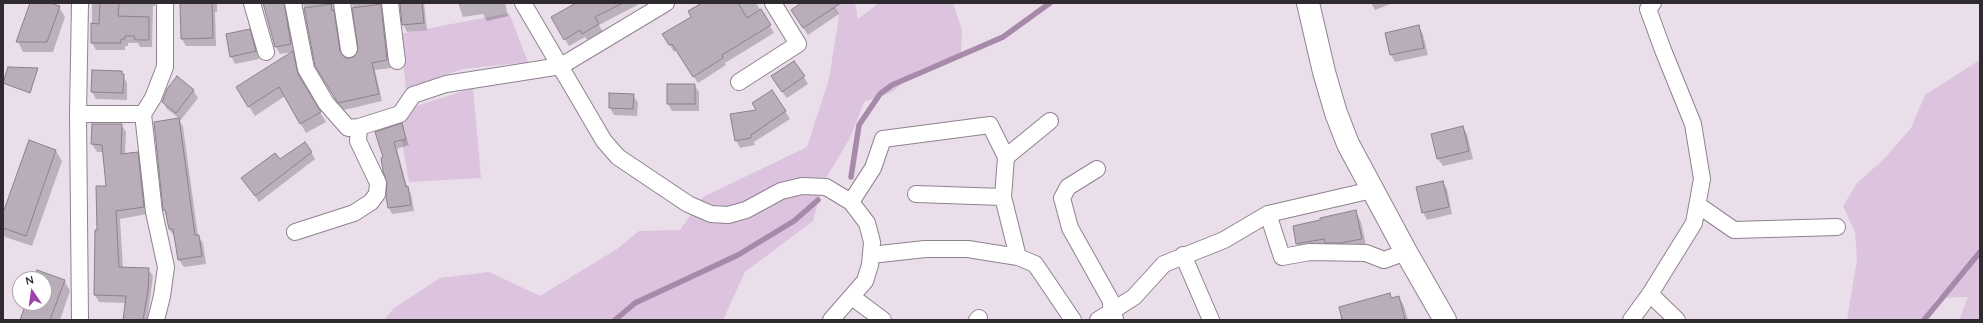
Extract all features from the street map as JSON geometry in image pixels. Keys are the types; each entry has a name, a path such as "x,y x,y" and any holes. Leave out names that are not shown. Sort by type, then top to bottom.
{"street":[{"path":"80,3 78,114 80,320"},
{"path":"156,320 162,296 166,268 154,212 143,114 153,98 165,67 165,3"},
{"path":"252,3 266,52"},
{"path":"293,3 306,69 326,103 348,128 359,127 400,114 413,95 446,84 561,66 666,3"},
{"path":"342,3 349,49"},
{"path":"390,3 397,60"},
{"path":"739,82 798,44 773,3"},
{"path":"1308,3 1336,113 1348,144 1406,252 1445,320"},
{"path":"1631,320 1650,294 1694,223 1702,179 1693,124 1648,9 1653,3"},
{"path":"530,5 561,66 604,141 618,157 688,204 711,214 728,215 746,210 781,191 802,186 826,187 851,202 867,223 872,242 871,254 865,281 831,320"},
{"path":"78,114 143,114"},
{"path":"1006,158 1050,121"},
{"path":"851,202 873,168 883,139 990,124 1006,158 1004,197 1018,257"},
{"path":"295,232 354,213 371,202 377,194 378,183 358,141 359,127"},
{"path":"1097,169 1068,187 1062,198 1070,228 1111,301 1108,317"},
{"path":"1108,317 1134,297 1164,264 1183,255 1224,240 1268,214 1372,190"},
{"path":"916,194 1004,197"},
{"path":"1698,205 1734,230 1837,227"},
{"path":"1268,214 1282,258 1310,252 1366,253 1384,260 1406,252"},
{"path":"871,254 925,249 968,249 1018,257 1035,264 1073,320"},
{"path":"1183,255 1211,320"},
{"path":"1650,294 1677,320"},
{"path":"852,297 883,320"}],"shaded area":[{"path":"830,3 855,3 858,19 879,3 953,3 962,30 961,53 918,70 892,92 864,102 850,138 823,183 813,221 745,272 723,320 384,320 394,308 440,278 489,272 540,296 617,249 639,231 680,230 703,197 807,147 829,79 839,16"},
{"path":"509,13 528,62 463,69 406,88 400,34"},
{"path":"1980,60 1980,320 1959,320 1968,297 1937,298 1924,320 1847,320 1857,260 1855,232 1843,206 1857,183 1884,159 1911,128 1925,95"},
{"path":"473,88 481,178 409,182 397,112"}],"building":[{"path":"30,3 50,3 60,6 47,42 16,42"},
{"path":"100,3 119,3 118,16 149,17 149,40 135,40 134,36 125,36 125,39 121,39 121,43 91,43 91,23 99,24"},
{"path":"180,3 212,3 213,38 181,39"},
{"path":"263,3 284,3 291,44 275,47"},
{"path":"400,3 422,3 424,23 402,25"},
{"path":"576,3 623,3 595,17 599,24 582,34 580,30 564,40 551,17"},
{"path":"702,3 738,3 747,18 761,9 771,25 722,55 723,58 693,77 672,44 669,45 662,34 691,17 688,11"},
{"path":"801,3 841,3 803,28 791,10"},
{"path":"331,4 332,11 334,10 340,51 345,58 350,58 355,56 358,48 352,8 381,4 387,60 372,63 379,94 338,103 315,66 304,8"},
{"path":"1419,25 1424,48 1390,55 1385,33"},
{"path":"250,29 256,51 230,57 226,34"},
{"path":"293,51 298,74 321,112 300,124 279,87 248,107 236,87"},
{"path":"794,61 805,76 782,92 771,76"},
{"path":"8,67 38,68 30,93 3,83"},
{"path":"92,70 122,71 122,74 124,74 123,93 91,92"},
{"path":"177,76 194,90 176,113 162,102 167,89"},
{"path":"667,84 695,84 695,104 667,104"},
{"path":"772,90 786,111 751,135 751,138 735,141 730,114 756,110 752,103"},
{"path":"609,93 634,94 633,109 609,108"},
{"path":"179,118 195,235 199,235 202,256 178,260 173,229 169,229 165,210 163,210 154,122"},
{"path":"402,123 406,139 394,142 406,187 408,186 411,205 388,208 386,196 387,183 381,158 383,157 375,132"},
{"path":"92,124 122,124 121,154 138,152 144,207 116,211 119,267 149,268 148,290 143,320 123,320 126,296 94,295 95,230 97,230 96,186 106,186 102,145 91,144"},
{"path":"1463,126 1469,151 1437,159 1431,134"},
{"path":"29,140 56,150 26,236 3,228 3,213"},
{"path":"305,142 312,152 255,196 241,178 275,153 280,159"},
{"path":"1443,181 1449,207 1422,213 1416,187"},
{"path":"1356,210 1362,239 1341,243 1325,243 1324,239 1296,244 1293,226"},
{"path":"52,275 65,280 50,320 20,320 23,311 52,311"},
{"path":"1390,293 1391,298 1399,296 1405,320 1342,320 1339,307"}],"waterway":[{"path":"851,177 859,125 880,94 892,85 1003,37 1050,3"},
{"path":"615,320 635,303 738,255 794,221 818,200"},
{"path":"1924,320 1980,252"}]}
